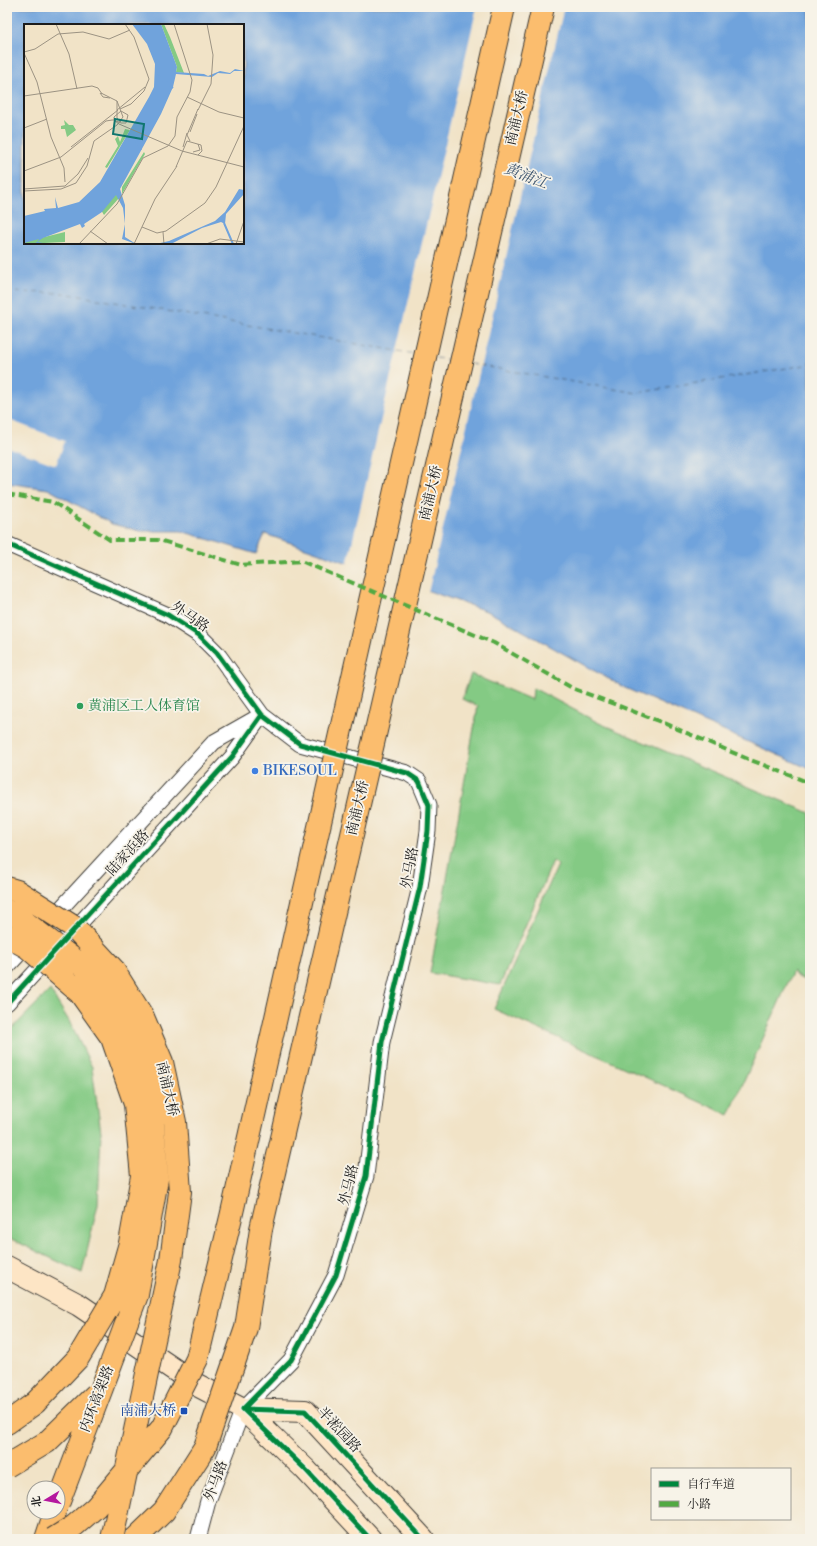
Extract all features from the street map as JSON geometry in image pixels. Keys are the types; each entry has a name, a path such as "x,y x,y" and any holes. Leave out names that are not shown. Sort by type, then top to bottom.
{"highway":[{"path":"53,1539 74,1526 96,1507 162,1428 197,1359 232,1217 504,7"},
{"name":"南浦大桥","path":"135,1539 164,1510 206,1447 246,1328 261,1229 543,7"},
{"name":"南浦大桥","path":"7,888 17,891 74,927 113,969 143,1017 162,1062 175,1122 180,1192 171,1260 112,1539"},
{"name":"南浦大桥","path":"7,910 84,966 123,1018 151,1097 157,1179 137,1295"},
{"path":"7,936 27,947 80,993 112,1038 135,1104 142,1176 130,1243 114,1296 78,1358 35,1403 7,1423"},
{"path":"7,1466 47,1442 95,1395 148,1317 171,1260"},
{"name":"内环高架路","path":"66,1483 137,1295"},
{"path":"46,1539 52,1520"}],"main road":[{"name":"半淞园路","path":"7,1266 79,1305 198,1385 243,1409 305,1469 370,1539"},
{"name":"半淞园路","path":"243,1409 305,1411 422,1539"}],"street":[{"name":"外马路","path":"7,544 168,614 199,635 218,653 262,715 300,744 407,773 419,781 429,805 428,832 420,887 382,1042 366,1176 336,1275 291,1360 243,1409 208,1500 198,1539"},
{"name":"陆家浜路","path":"7,1003 232,757 262,715"},
{"name":"陆家浜路","path":"7,967 214,742 262,715"}],"green space":[{"path":"471,674 532,700 533,688 599,723 810,813 810,983 796,976 793,971 729,1115 494,1009 558,865 553,861 500,985 430,973 478,706 462,699"},
{"path":"50,990 69,1021 92,1067 101,1132 98,1204 82,1273 7,1237 7,1034"}],"water":[{"name":"黄浦江","path":"7,7 810,7 810,769 625,688 489,612 265,534 256,554 181,531 140,531 112,524 48,489 7,483"}],"pier":[{"path":"477,7 564,7 428,593 347,565"},
{"path":"9,420 65,441 56,465 7,447 7,426"}],"ferry route":[{"path":"7,292 63,293 415,354"},
{"path":"436,358 451,360"},
{"path":"471,364 637,393 810,363"}],"marked path":[{"path":"7,494 53,502 110,540 159,540 241,565 301,561 494,643 572,688 661,722 748,759 810,783"}],"cycle path":[{"path":"7,544 168,615 199,635 217,653 262,715 300,744 407,773 419,781 429,805 428,831 420,887 382,1042 366,1176 336,1275 291,1360 243,1409"},
{"path":"7,1003 232,757 262,715"},
{"path":"243,1409 305,1411 423,1539"},
{"path":"243,1409 305,1469 370,1539"}],"place":[{"name":"黄浦区工人体育馆","path":"80,706"},
{"name":"BIKESOUL","path":"255,771"},
{"name":"南浦大桥","path":"184,1411"}]}
